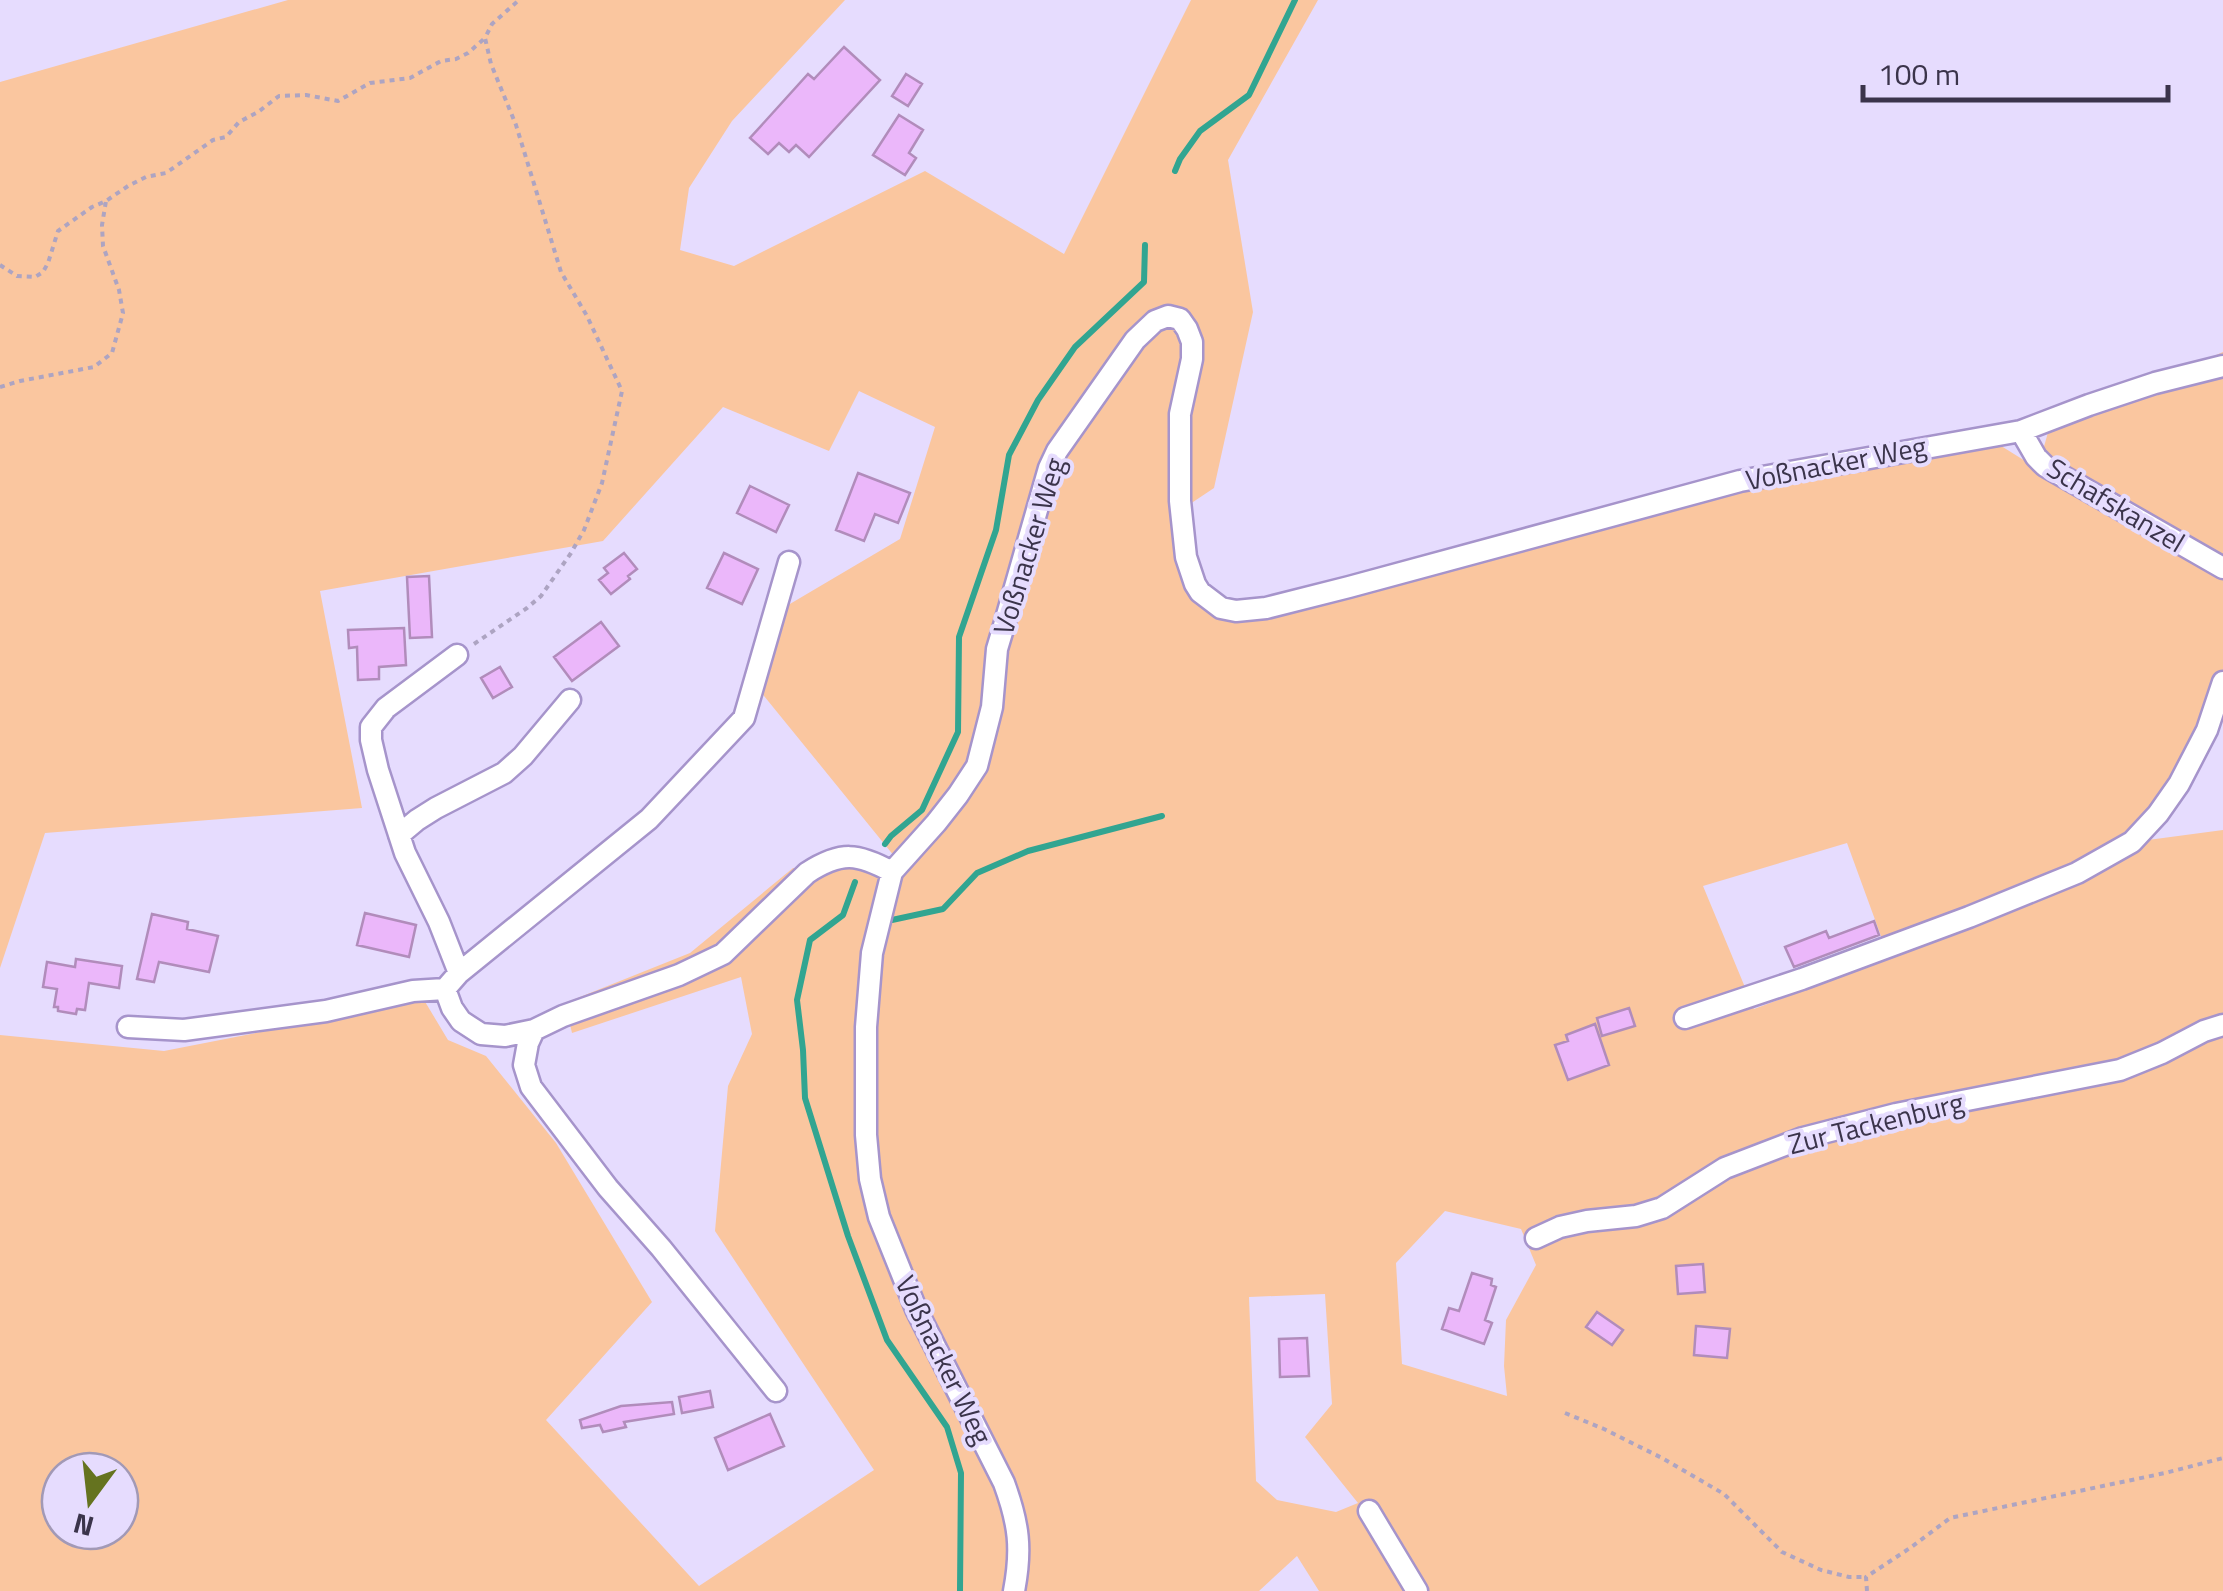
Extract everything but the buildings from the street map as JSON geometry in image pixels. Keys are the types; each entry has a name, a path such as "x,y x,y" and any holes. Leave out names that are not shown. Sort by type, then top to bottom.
{"street":[{"name":"Voßnacker Weg","path":"1014,1591 1020,1560 1019,1538 1004,1483 904,1281 879,1218 866,1136 867,990 892,872 936,824 977,766 992,707 1002,628 1049,468 1134,340 1168,316 1180,319 1188,330 1192,359 1180,414 1180,501 1186,557 1200,592 1221,608 1236,611 1266,608 1740,480 2021,431"},
{"path":"2021,431 2155,383 2223,366"},
{"name":"Schafskanzel","path":"2021,431 2045,466 2223,568"},
{"path":"128,1027 184,1030 326,1011 452,981 650,819 744,718 789,562"},
{"path":"457,655 386,708 372,727 372,752 399,836 439,922 452,981 452,1008 461,1020 482,1034 504,1036 534,1030 680,975 723,954 807,873 838,856 871,860 892,872"},
{"path":"1685,1018 1802,979 2011,900 2077,874 2132,842 2179,784 2207,730 2223,682"},
{"path":"399,836 417,820 504,773 570,700"},
{"name":"Zur Tackenburg","path":"1536,1238 1573,1224 1636,1216 1662,1208 1725,1168 1803,1138 1896,1114 2120,1070 2223,1025"},
{"path":"534,1030 524,1065 530,1087 776,1391"},
{"path":"1369,1511 1417,1591"}],"path":[{"path":"0,265 17,276 35,277 48,263 58,231 92,207 146,178 166,173 213,140 226,138 239,122 278,96 306,94 338,101 370,83 410,78 440,61 468,53 519,0"},
{"path":"457,655 527,608 571,553 602,483 622,391 561,272 485,38"},
{"path":"0,387 94,367 112,353 123,313 104,246 106,201"},
{"path":"1565,1413 1662,1458 1724,1494 1782,1552 1821,1570 1849,1577 1866,1576 1950,1518 2223,1458"},
{"path":"1866,1576 1867,1591"}],"shaded area":[{"path":"288,0 845,0 732,121 689,188 680,250 734,266 925,171 1064,254 1191,0 1318,0 1228,160 1253,312 1214,488 1175,514 1188,588 1236,617 1754,482 1998,444 2104,510 2223,576 2223,698 2196,766 2148,840 2223,830 2223,1591 1319,1591 1297,1556 1259,1591 0,1591 0,1035 164,1051 424,1000 448,1040 486,1056 556,1143 652,1302 546,1420 699,1586 874,1470 715,1231 728,1086 752,1034 741,977 572,1033 565,1003 690,953 793,868 903,867 756,686 778,611 900,539 935,427 859,391 829,451 723,407 603,541 320,591 362,808 45,833 0,968 0,82","holes":["1847,843 1889,958 1754,1009 1703,886","1445,1211 1521,1229 1536,1265 1506,1320 1507,1396 1402,1364 1396,1263","1325,1294 1332,1404 1305,1437 1358,1503 1336,1512 1277,1500 1256,1481 1249,1297"]},
{"path":"2223,352 2223,564 2041,457 2049,429"}],"waterway":[{"path":"1175,171 1200,131 1249,95 1295,0"},
{"path":"885,844 922,810 958,732 959,637 996,530 1009,455 1038,400 1075,347 1144,282 1145,245"},
{"path":"892,920 943,909 977,873 1028,851 1162,816"},
{"path":"855,882 843,915 810,940 797,1000 805,1098 848,1236 887,1340 947,1427 961,1473 960,1591"}]}
